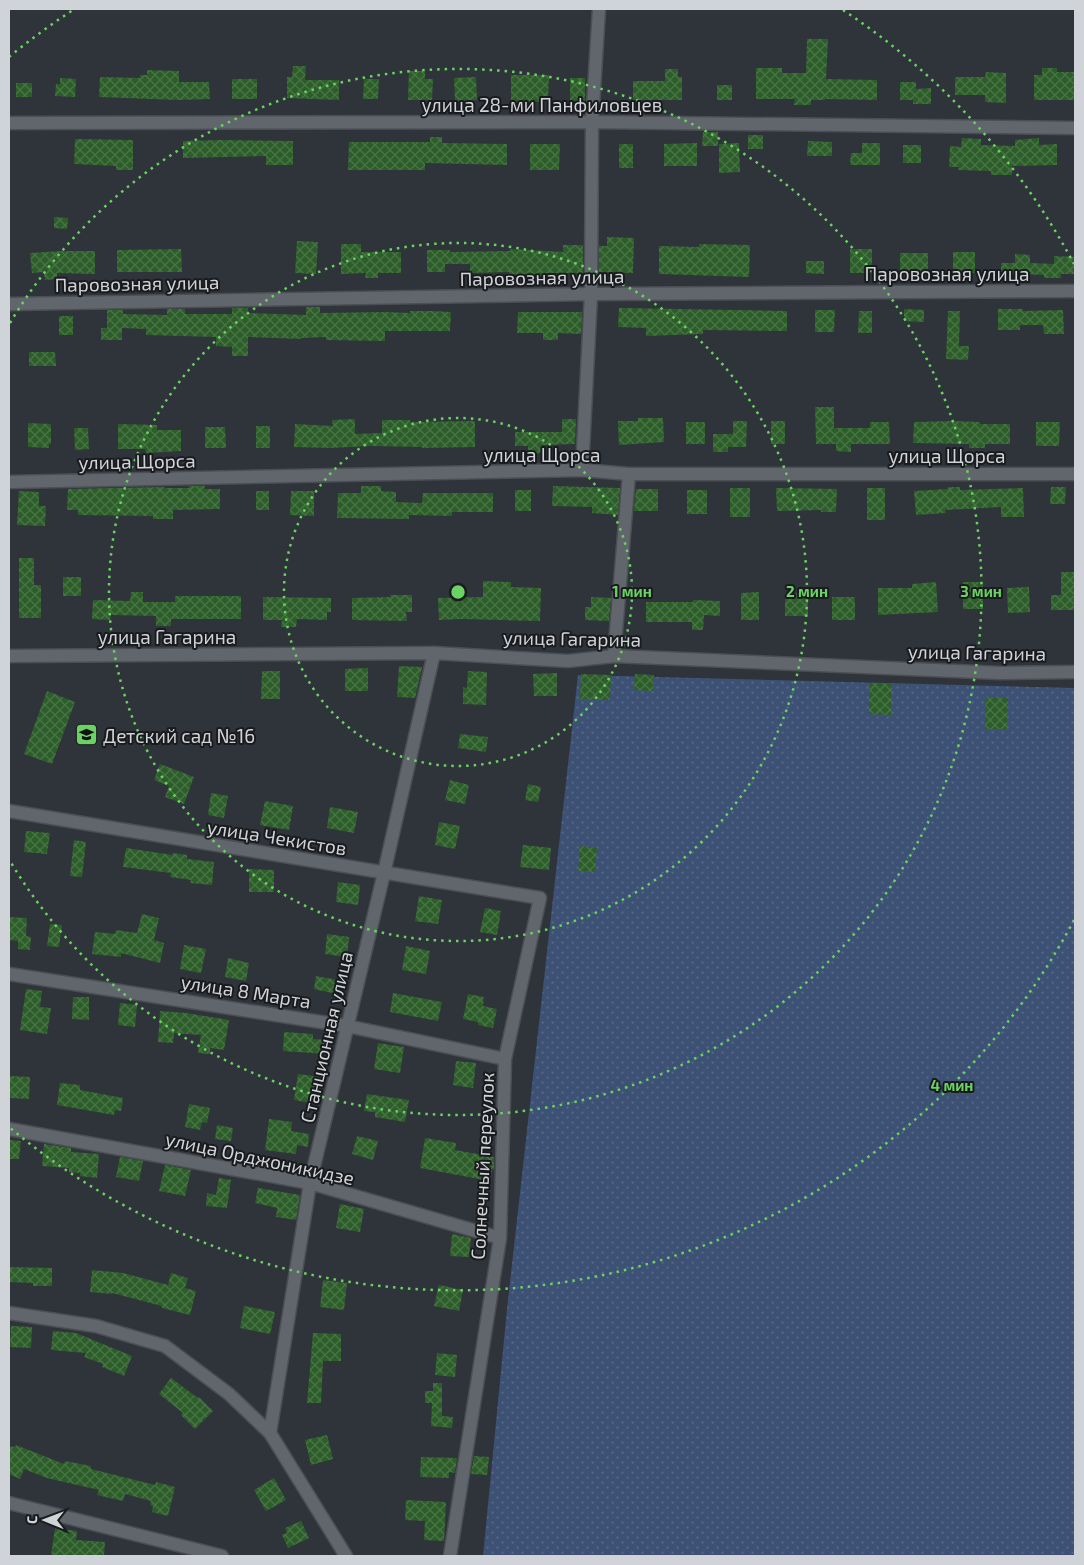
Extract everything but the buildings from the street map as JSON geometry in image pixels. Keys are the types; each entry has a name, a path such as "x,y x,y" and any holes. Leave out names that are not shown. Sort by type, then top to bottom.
{"street":[{"path":"582,470 591,294 592,122 599,9"},
{"name":"улица 28-ми Панфиловцев","path":"9,123 592,122 1075,128"},
{"name":"Паровозная улица","path":"9,304 591,294 1075,291"},
{"name":"улица Щорса","path":"9,482 582,470 629,474 1075,474"},
{"path":"614,656 629,474"},
{"name":"улица Гагарина","path":"9,656 434,653 568,661 614,656 1000,673 1075,672"},
{"name":"Станционная улица","path":"270,1433 310,1183 434,653"},
{"name":"улица Чекистов","path":"9,811 540,898"},
{"name":"Солнечный переулок","path":"450,1556 500,1238 506,1058 540,898"},
{"name":"улица 8 Марта","path":"9,974 347,1026 506,1058"},
{"name":"улица Орджоникидзе","path":"9,1129 310,1183 500,1238"},
{"path":"9,1313 96,1326 165,1346 229,1394 270,1433 346,1556"},
{"path":"9,1504 222,1556"}],"shaded area":[{"path":"578,675 1075,688 1075,1556 483,1556 507,1309"}],"place":[{"name":"Детский сад №16","path":"87,735"}]}
